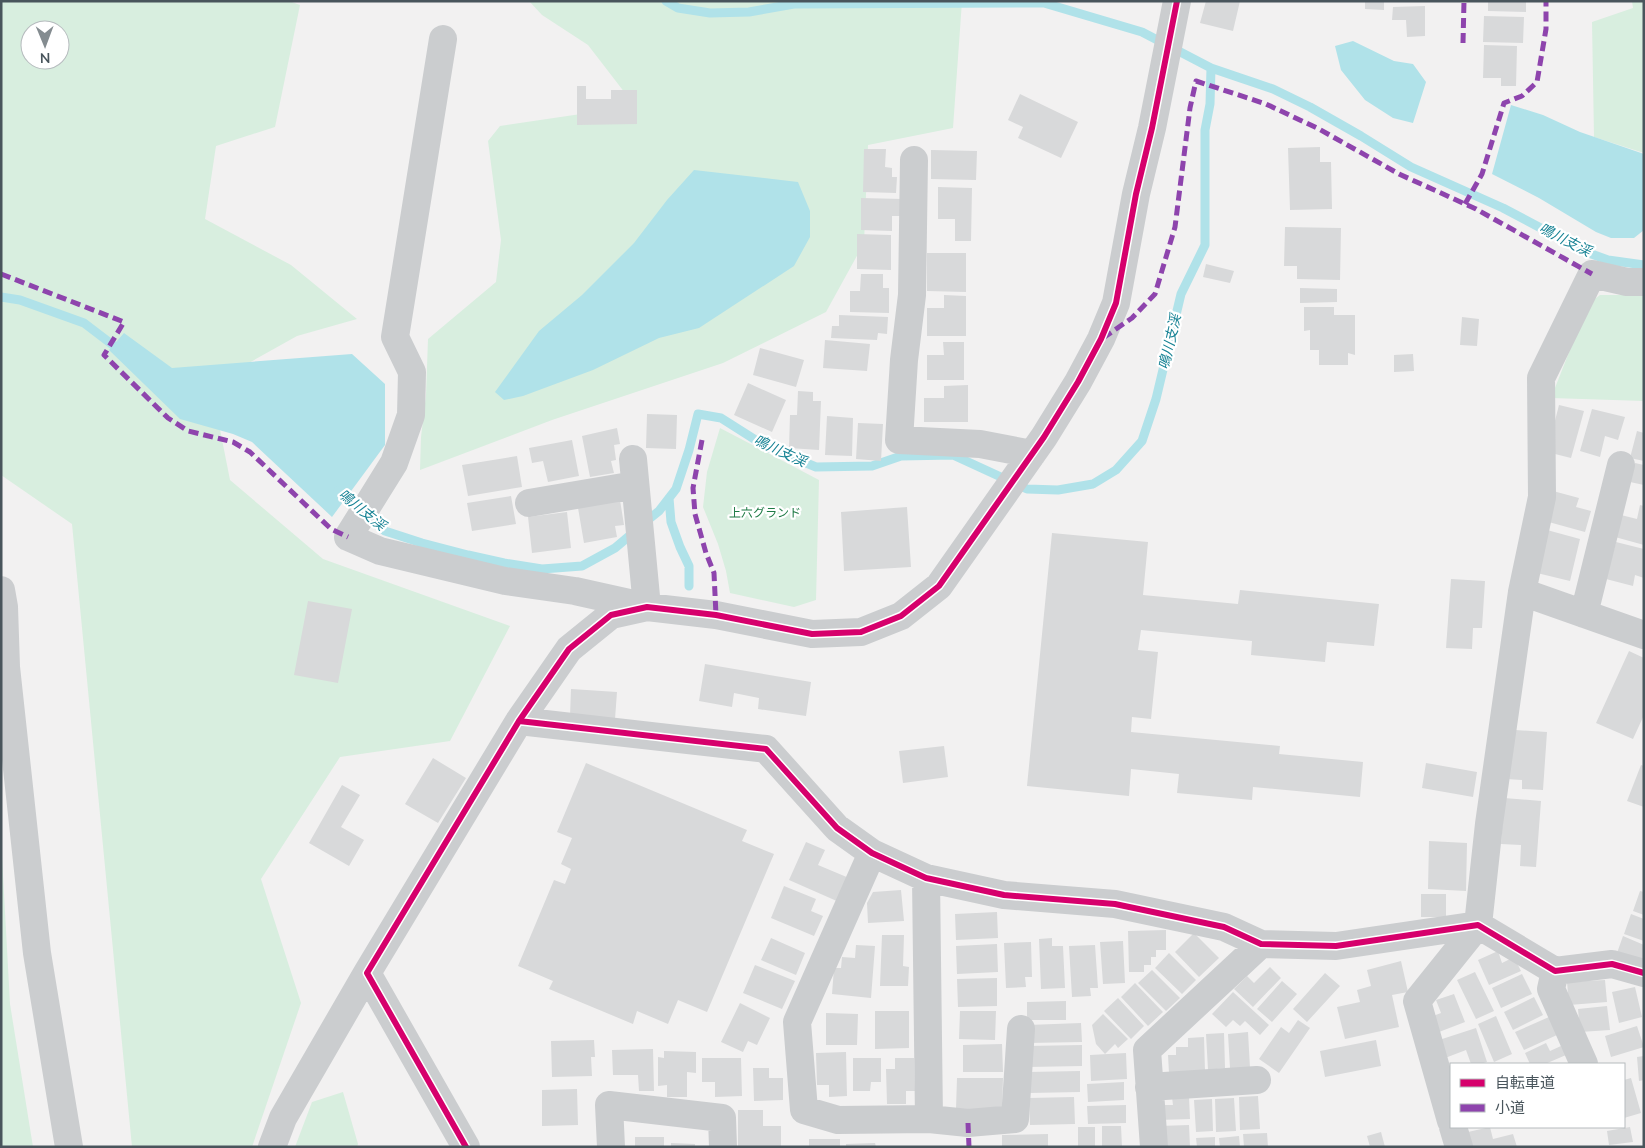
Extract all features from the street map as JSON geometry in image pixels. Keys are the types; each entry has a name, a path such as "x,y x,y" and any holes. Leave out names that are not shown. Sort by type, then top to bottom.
{"street":[{"path":"443,39 395,337 412,372 411,414 394,463 348,537 380,551 505,581 575,591 647,607 716,615 812,634 862,632 901,616 939,586 1032,454 1078,382 1101,339 1116,303 1136,194 1152,128 1177,1"},
{"path":"914,160 912,295 904,360 899,440 980,444 1032,454"},
{"path":"1450,1117 1417,1001 1478,925 1489,824 1522,592 1542,497 1541,378 1592,274 1627,282 1644,282"},
{"path":"1584,614 1621,465"},
{"path":"528,503 635,483 647,607"},
{"path":"1,590 4,607 6,667 36,954 69,1147"},
{"path":"1522,592 1644,635"},
{"path":"272,1147 283,1118 367,973 519,722 569,649 612,615 647,607"},
{"path":"519,722 766,749 837,828 872,853 926,878 1004,895 1116,904 1224,927 1261,944 1336,946 1478,925 1555,971 1612,964 1644,973"},
{"path":"872,853 797,1022 804,1110 838,1120 929,1119 968,1123 1016,1119 1021,1029"},
{"path":"926,878 929,1119"},
{"path":"1154,1147 1147,1050 1261,944"},
{"path":"1555,971 1551,989 1584,1063"},
{"path":"367,973 466,1147"},
{"path":"1150,1087 1257,1080"},
{"path":"610,1147 609,1105 722,1118 723,1147"},
{"path":"1453,1128 1459,1147"}],"green space":[{"path":"1,1 289,1 300,5 275,127 216,146 205,219 291,265 357,319 297,336 211,384 230,480 323,559 510,626 450,741 340,757 261,879 301,1003 252,1147 132,1147 72,524 1,475"},
{"path":"529,1 962,1 953,128 868,145 864,243 826,312 723,363 552,420 420,470 428,339 496,282 501,240 488,141 500,126 635,106 588,45 542,15"},
{"path":"1632,1 1644,1 1644,153 1594,137 1592,22 1633,8"},
{"path":"1600,295 1644,295 1644,401 1551,398 1588,304"},
{"name":"上六グランド","path":"720,428 819,480 816,600 794,607 730,593 718,544 703,507 707,472"},
{"path":"1,838 10,1004 33,1147 1,1147"},
{"path":"343,1092 358,1144 357,1147 295,1147 312,1102"}],"water":[{"path":"1353,41 1394,61 1413,64 1426,82 1413,123 1393,118 1365,100 1341,70 1335,46"},
{"path":"1511,105 1543,115 1580,132 1644,154 1644,230 1634,238 1611,238 1596,232 1539,198 1492,174"},
{"path":"694,170 798,182 810,211 810,237 794,266 699,328 659,338 593,370 523,396 504,400 495,392 539,331 582,295 634,243 667,200"},
{"path":"124,333 172,368 352,354 385,384 385,445 332,517 252,442 233,434 180,419 109,350"}],"building":[{"path":"1206,1 1240,1 1233,31 1200,23"},
{"path":"1365,1 1384,1 1384,10 1365,9"},
{"path":"1488,1 1526,1 1526,12 1488,11"},
{"path":"1425,6 1425,36 1407,37 1406,20 1392,20 1393,7"},
{"path":"1484,16 1524,17 1523,43 1483,42"},
{"path":"1484,45 1517,46 1516,86 1501,86 1501,78 1483,78"},
{"path":"577,86 586,86 586,99 611,99 611,90 637,90 637,124 577,125"},
{"path":"1020,94 1078,122 1061,158 1018,138 1023,127 1008,120"},
{"path":"1320,147 1320,162 1331,162 1332,209 1290,210 1288,148"},
{"path":"864,149 886,149 885,167 892,168 892,177 897,177 896,193 863,192"},
{"path":"931,150 977,151 976,180 931,179"},
{"path":"938,187 972,188 971,241 955,241 955,219 938,219"},
{"path":"861,198 902,199 902,216 892,216 892,231 861,230"},
{"path":"1285,227 1341,228 1340,280 1297,279 1297,266 1284,266"},
{"path":"857,234 891,235 891,270 857,269"},
{"path":"927,253 966,253 966,292 927,291"},
{"path":"1206,264 1234,271 1230,283 1203,277"},
{"path":"861,274 883,274 883,288 889,288 889,313 850,312 850,291 860,291"},
{"path":"1300,288 1337,289 1337,302 1300,303"},
{"path":"944,295 966,296 966,336 927,336 927,308 944,308"},
{"path":"1304,307 1334,307 1334,315 1355,315 1355,355 1348,353 1348,365 1319,365 1319,350 1310,350 1310,330 1304,331"},
{"path":"839,315 888,317 887,334 878,333 877,340 831,338 832,326 839,326"},
{"path":"1462,317 1479,319 1477,346 1460,345"},
{"path":"825,340 870,344 867,371 823,368"},
{"path":"943,342 964,342 964,380 927,380 927,355 944,355"},
{"path":"760,348 804,360 796,387 753,375"},
{"path":"1413,354 1414,371 1394,372 1394,355"},
{"path":"748,383 786,400 772,432 734,415"},
{"path":"968,385 968,422 924,422 924,398 944,398 944,386"},
{"path":"798,391 813,392 813,401 821,401 819,450 789,448 790,415 797,415"},
{"path":"1559,405 1584,411 1571,458 1547,452"},
{"path":"1592,409 1625,417 1618,440 1605,436 1600,457 1580,451"},
{"path":"647,414 677,415 676,449 646,448"},
{"path":"827,416 853,418 852,456 825,455"},
{"path":"858,423 883,424 881,461 856,459"},
{"path":"617,428 620,444 614,445 616,460 611,461 614,473 590,477 582,436"},
{"path":"1637,431 1644,433 1644,461 1630,458"},
{"path":"572,440 579,476 548,482 543,461 532,463 529,448"},
{"path":"517,456 522,487 468,496 462,465"},
{"path":"1635,463 1644,465 1644,485 1630,482"},
{"path":"1553,491 1579,498 1576,507 1591,511 1585,532 1545,521"},
{"path":"511,496 516,524 472,531 467,503"},
{"path":"620,500 624,525 615,526 617,537 584,543 578,508"},
{"path":"1640,505 1644,506 1644,545 1615,537 1621,515 1637,519"},
{"path":"907,507 911,567 844,571 841,512"},
{"path":"567,512 571,548 532,553 528,517"},
{"path":"1547,530 1580,539 1570,581 1537,573"},
{"path":"1052,533 1148,542 1143,595 1238,604 1240,590 1379,604 1374,646 1327,642 1325,662 1251,655 1252,641 1141,630 1138,650 1158,652 1151,719 1132,717 1131,732 1280,746 1279,754 1363,762 1360,797 1253,787 1252,800 1177,793 1179,774 1131,769 1129,796 1027,786"},
{"path":"1616,542 1644,549 1644,578 1635,575 1633,586 1606,579"},
{"path":"1451,579 1485,581 1482,628 1473,628 1472,649 1446,648"},
{"path":"308,601 352,609 338,683 294,675"},
{"path":"1629,651 1644,658 1644,715 1633,739 1596,723"},
{"path":"705,664 811,682 806,716 758,709 759,698 734,693 732,707 699,701"},
{"path":"571,689 617,692 615,719 570,716"},
{"path":"1515,730 1547,732 1543,790 1522,789 1522,780 1506,779"},
{"path":"944,746 948,777 903,783 899,751"},
{"path":"433,758 466,778 438,823 405,804"},
{"path":"586,763 747,830 742,841 774,854 707,1012 678,1000 668,1024 637,1011 633,1024 549,989 553,981 518,966 554,880 565,884 571,869 561,864 572,838 557,832"},
{"path":"1426,763 1477,772 1473,797 1422,788"},
{"path":"1641,765 1644,766 1644,807 1627,801"},
{"path":"342,785 360,795 341,827 364,840 349,866 309,843"},
{"path":"1504,798 1541,801 1536,867 1520,866 1521,845 1501,844"},
{"path":"1429,841 1467,843 1466,891 1428,889"},
{"path":"806,842 825,850 818,865 849,878 839,902 789,880"},
{"path":"784,886 816,899 811,911 823,916 814,936 771,918"},
{"path":"901,890 904,921 868,923 867,903 873,892"},
{"path":"1640,891 1644,892 1644,915 1633,911"},
{"path":"1421,894 1446,894 1446,917 1421,917"},
{"path":"997,912 998,938 956,940 955,914"},
{"path":"1631,914 1644,919 1644,941 1624,934"},
{"path":"1166,930 1166,950 1156,950 1156,957 1151,957 1151,965 1144,965 1144,972 1129,972 1128,931"},
{"path":"1194,933 1219,958 1199,977 1175,952"},
{"path":"882,935 904,935 903,966 909,967 908,986 880,986"},
{"path":"1623,936 1644,945 1644,965 1617,953"},
{"path":"771,938 805,953 796,975 761,960"},
{"path":"1052,938 1052,946 1063,946 1065,988 1041,989 1039,939"},
{"path":"1123,941 1125,983 1103,984 1100,942"},
{"path":"1031,942 1032,977 1025,977 1026,987 1006,988 1004,943"},
{"path":"997,944 998,972 957,974 956,946"},
{"path":"856,945 875,946 871,998 832,994 834,968 841,968 842,957 855,958"},
{"path":"1095,945 1098,988 1090,988 1091,996 1072,997 1069,946"},
{"path":"1498,951 1502,963 1514,957 1521,971 1489,985 1478,960"},
{"path":"1169,953 1196,980 1182,994 1155,968"},
{"path":"1401,961 1408,992 1392,995 1399,1027 1345,1039 1337,1007 1360,1002 1357,990 1371,986 1367,970"},
{"path":"755,965 795,981 782,1009 743,993"},
{"path":"1270,967 1281,978 1253,1007 1234,989 1247,976 1254,983"},
{"path":"1152,970 1180,998 1166,1011 1138,983"},
{"path":"1475,972 1494,1011 1476,1019 1457,980"},
{"path":"1325,973 1340,986 1307,1022 1293,1009"},
{"path":"1522,974 1532,994 1501,1008 1492,988"},
{"path":"997,978 997,1006 958,1007 957,979"},
{"path":"1605,980 1607,1002 1569,1005 1567,982"},
{"path":"1282,981 1297,994 1272,1022 1257,1009"},
{"path":"1135,983 1163,1012 1148,1026 1121,997"},
{"path":"1635,987 1642,1017 1619,1023 1612,992"},
{"path":"1233,992 1269,1025 1260,1035 1245,1021 1240,1026 1233,1020 1226,1027 1212,1014"},
{"path":"1454,994 1465,1022 1439,1032 1433,1016 1441,1013 1436,1000"},
{"path":"1534,997 1543,1015 1513,1030 1504,1012"},
{"path":"1118,998 1144,1026 1131,1039 1104,1011"},
{"path":"1066,1001 1066,1020 1027,1020 1027,1002"},
{"path":"740,1003 770,1018 757,1045 748,1041 743,1052 721,1042"},
{"path":"1607,1006 1610,1030 1580,1032 1578,1009"},
{"path":"875,1011 909,1011 909,1048 875,1049"},
{"path":"960,1011 996,1011 995,1040 959,1039"},
{"path":"826,1013 858,1014 857,1045 826,1045"},
{"path":"1103,1014 1128,1039 1118,1048 1115,1044 1105,1054 1096,1044 1092,1025"},
{"path":"1496,1016 1512,1054 1494,1062 1478,1024"},
{"path":"1549,1017 1557,1035 1524,1050 1515,1032"},
{"path":"1298,1020 1310,1028 1279,1073 1259,1059 1281,1027 1289,1033"},
{"path":"1081,1023 1082,1042 1028,1043 1028,1025"},
{"path":"1637,1026 1644,1047 1611,1057 1605,1036"},
{"path":"1476,1028 1487,1062 1471,1063 1466,1050 1445,1058 1439,1040"},
{"path":"1248,1032 1250,1068 1230,1068 1228,1034"},
{"path":"1224,1033 1225,1068 1208,1070 1206,1034"},
{"path":"1204,1037 1205,1071 1169,1073 1168,1055 1176,1055 1176,1047 1188,1047 1188,1038"},
{"path":"594,1040 595,1057 591,1057 592,1076 552,1077 551,1041"},
{"path":"1376,1040 1381,1066 1325,1077 1320,1051"},
{"path":"1546,1043 1550,1051 1561,1046 1566,1055 1547,1063 1530,1063 1525,1053"},
{"path":"1002,1044 1003,1072 963,1072 963,1045"},
{"path":"1082,1045 1082,1066 1028,1067 1027,1046"},
{"path":"653,1049 654,1091 639,1091 638,1075 613,1075 612,1050"},
{"path":"664,1051 696,1052 696,1073 687,1072 687,1097 667,1097 667,1085 658,1086 658,1057 664,1058"},
{"path":"846,1052 847,1096 829,1097 829,1085 817,1085 816,1053"},
{"path":"1126,1053 1127,1079 1091,1081 1090,1055"},
{"path":"1644,1056 1644,1080 1639,1081 1637,1057"},
{"path":"702,1058 741,1058 742,1096 715,1097 715,1082 702,1082"},
{"path":"853,1058 881,1058 881,1082 871,1082 870,1091 853,1091"},
{"path":"895,1058 914,1058 915,1091 906,1091 906,1104 887,1104 886,1069 895,1069"},
{"path":"753,1068 769,1068 769,1078 783,1078 783,1100 754,1101"},
{"path":"1080,1071 1080,1092 1029,1093 1028,1072"},
{"path":"957,1078 1003,1078 1002,1110 956,1109"},
{"path":"1631,1078 1641,1113 1625,1118 1625,1080"},
{"path":"1124,1082 1124,1100 1088,1102 1087,1084"},
{"path":"577,1089 578,1125 542,1126 542,1090"},
{"path":"1258,1096 1260,1129 1240,1130 1239,1097"},
{"path":"1074,1097 1075,1124 1030,1125 1029,1098"},
{"path":"1172,1097 1189,1097 1190,1119 1158,1120 1158,1105 1173,1105"},
{"path":"1234,1098 1236,1131 1216,1132 1215,1099"},
{"path":"1212,1099 1213,1131 1196,1132 1194,1100"},
{"path":"1126,1105 1126,1123 1088,1124 1087,1106"},
{"path":"738,1110 763,1110 763,1126 781,1126 781,1146 738,1146"},
{"path":"1189,1125 1190,1147 1160,1147 1159,1126"},
{"path":"1102,1126 1121,1126 1122,1147 1102,1147"},
{"path":"1078,1127 1095,1127 1095,1147 1078,1147"},
{"path":"1630,1127 1633,1142 1609,1145 1607,1131"},
{"path":"1490,1128 1493,1139 1513,1134 1517,1147 1472,1147 1468,1132"},
{"path":"1381,1132 1385,1147 1370,1147 1367,1136"},
{"path":"1267,1133 1268,1147 1244,1147 1243,1134"},
{"path":"1048,1134 1048,1147 1002,1147 1002,1135"},
{"path":"1239,1136 1240,1147 1220,1147 1219,1138"},
{"path":"635,1137 664,1137 664,1147 635,1147"},
{"path":"1215,1137 1215,1147 1197,1147 1196,1138"},
{"path":"809,1139 840,1139 840,1147 809,1147"},
{"path":"671,1143 695,1144 695,1147 671,1147"},
{"path":"875,1143 876,1147 846,1147 846,1144"}],"waterway":[{"path":"666,1 678,8 710,13 749,12 794,4 1044,3 1142,32 1211,68"},
{"name":"鳴川支渓","path":"644,523 659,511 676,489 698,414 721,418 765,446 816,467 872,466 901,456 953,455 1027,489 1058,490 1093,484 1116,470 1142,441 1156,399 1181,294 1205,245 1205,130 1210,104 1211,68 1273,89 1310,107 1411,167 1503,208 1586,252 1608,260 1644,265"},
{"name":"鳴川支渓","path":"1,297 20,300 84,323 122,352"},
{"name":"鳴川支渓","path":"338,491 385,531 468,555 542,569 582,566 615,548 634,532"},
{"path":"669,498 671,522 689,566 689,586"}],"marked path":[{"path":"1463,43 1464,1"},
{"path":"1465,204 1482,174 1504,103 1522,96 1537,82 1546,29 1546,1"},
{"path":"1103,338 1132,318 1155,294 1175,227 1190,108 1196,81 1266,104 1319,129 1399,174 1476,209 1592,274"},
{"path":"1,274 124,322 104,355 168,418 188,431 233,442 250,452 331,529 348,537"},
{"path":"702,440 693,488 695,514 714,573 716,615"},
{"path":"968,1123 969,1147"}],"cycle path":[{"path":"466,1147 367,973 519,721 569,649 611,615 647,607 716,615 812,634 861,632 901,616 939,586 1044,437 1078,382 1101,339 1116,303 1136,194 1152,128 1177,1"},
{"path":"519,721 766,749 837,828 872,853 926,878 1004,895 1115,904 1224,927 1261,944 1336,946 1478,925 1555,971 1612,964 1644,973"}]}
